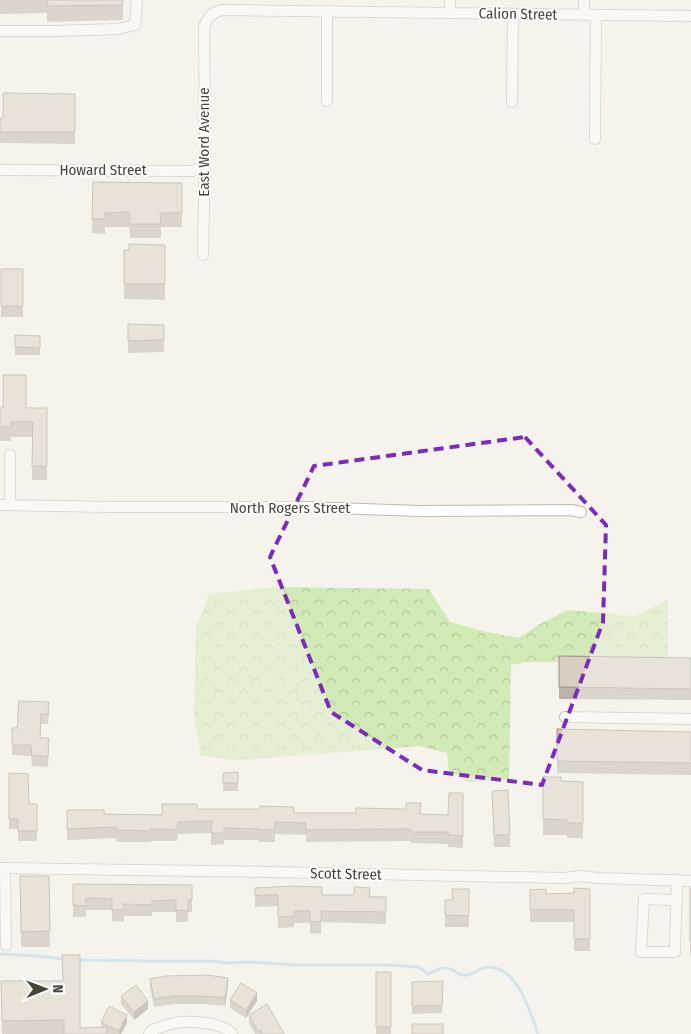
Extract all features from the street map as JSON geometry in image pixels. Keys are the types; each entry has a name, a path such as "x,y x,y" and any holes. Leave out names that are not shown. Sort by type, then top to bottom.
{"street":[{"path":"0,31 118,29 135,25 137,0"},
{"path":"450,0 450,13"},
{"path":"584,0 584,15"},
{"name":"Calion Street","path":"204,28 208,17 221,10 691,16"},
{"path":"327,12 328,101"},
{"path":"512,102 513,14"},
{"path":"595,139 596,15"},
{"name":"East Word Avenue","path":"204,28 204,255"},
{"name":"Howard Street","path":"0,170 193,171 205,165"},
{"path":"5,504 10,455"},
{"name":"North Rogers Street","path":"5,504 112,507 307,507 419,511 572,510 581,512"},
{"path":"566,717 691,719"},
{"path":"3,868 6,945"},
{"name":"Scott Street","path":"3,868 565,878 580,876 691,881"},
{"path":"676,900 644,899 642,952 675,952 677,880"},
{"path":"149,1034 152,1030 182,1022 208,1023 229,1030 232,1034"}],"highlighted area":[{"path":"525,437 606,525 603,622 542,785 422,770 331,712 270,557 314,466"}],"green space":[{"path":"276,587 429,589 450,622 482,631 519,638 538,625 568,610 634,616 668,600 668,661 526,662 511,665 509,779 470,783 449,772 447,753 419,746 241,760 201,756 194,719 196,628 209,594"}],"building":[{"path":"47,0 123,0 123,5 47,6"},
{"path":"3,93 75,94 75,132 0,132 0,118 3,118"},
{"path":"93,182 182,183 182,213 160,213 161,224 130,224 129,212 105,213 105,219 92,219"},
{"path":"129,244 165,245 165,284 124,284 124,250 129,250"},
{"path":"1,269 23,269 23,306 1,306"},
{"path":"128,324 164,325 164,340 128,341"},
{"path":"15,335 40,336 40,348 15,347"},
{"path":"3,375 26,375 26,408 47,408 47,466 32,466 33,422 11,422 11,427 0,427 0,408 3,408"},
{"path":"559,656 691,658 691,689 559,687"},
{"path":"19,701 49,702 48,714 41,714 40,738 49,738 48,756 32,756 31,745 12,745 12,728 17,728"},
{"path":"557,729 691,732 691,763 557,761"},
{"path":"238,772 238,783 223,783 223,773"},
{"path":"9,773 28,774 29,804 37,804 37,831 18,831 18,819 9,819"},
{"path":"543,777 561,777 561,781 583,782 583,823 567,823 567,820 543,819"},
{"path":"508,790 510,835 494,835 492,791"},
{"path":"449,793 463,793 463,836 448,835 448,832 411,832 411,829 306,830 306,823 275,822 275,830 224,828 224,833 211,833 212,821 178,822 177,830 116,830 116,827 67,829 67,810 104,810 104,814 162,815 162,804 197,804 197,809 260,809 260,806 294,807 294,813 356,813 356,808 406,809 406,803 421,803 420,814 448,815"},
{"path":"20,876 49,876 50,931 21,932"},
{"path":"73,884 192,885 192,900 188,900 188,911 176,910 176,900 152,901 152,905 123,904 124,910 112,910 112,899 86,898 86,906 73,905"},
{"path":"322,887 322,895 354,895 354,887 370,888 369,897 386,897 386,912 321,911 321,922 310,921 310,911 294,911 294,916 278,917 278,895 255,895 255,888"},
{"path":"574,888 590,889 590,939 574,939 574,910 530,910 530,890 546,889 546,894 574,893"},
{"path":"691,888 691,941 690,941"},
{"path":"452,889 469,889 469,916 445,915 445,900 453,900"},
{"path":"62,955 80,955 80,1028 107,1027 107,1034 64,1034 64,1020 2,1021 1,981 63,981"},
{"path":"376,972 391,972 391,1027 376,1027"},
{"path":"208,975 228,978 225,998 174,996 154,999 150,979 166,976"},
{"path":"443,981 442,1006 412,1006 412,982"},
{"path":"241,983 257,993 246,1010 230,1000"},
{"path":"136,985 148,1001 134,1012 121,996"},
{"path":"267,1004 284,1034 262,1034 261,1030 258,1031 249,1015"},
{"path":"109,1006 127,1015 119,1031 101,1022"},
{"path":"412,1024 443,1024 443,1034 412,1034"}],"waterway":[{"path":"0,954 65,959"},
{"path":"76,960 211,961 293,965 389,965 419,967 428,974 447,968 460,975 470,974 488,967 498,969 515,982 527,1003 538,1034"}]}
